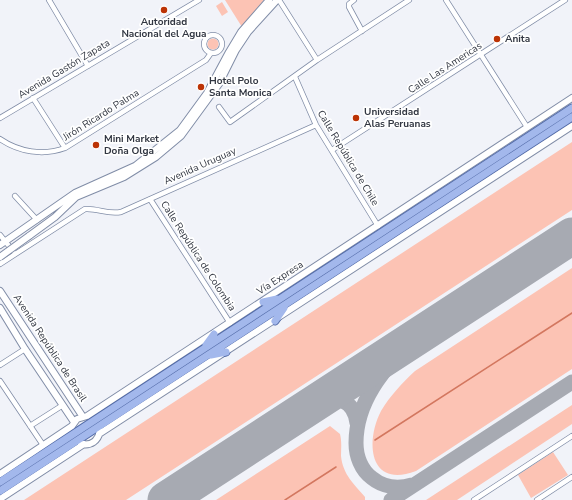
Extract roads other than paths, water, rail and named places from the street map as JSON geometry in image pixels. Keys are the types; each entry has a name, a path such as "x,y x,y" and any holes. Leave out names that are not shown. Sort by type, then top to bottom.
{"main road":[{"path":"3,243 86,187 117,176 135,166 180,130 207,93 228,52 241,32 269,0"},
{"path":"0,252 55,218 76,198 124,178 163,152 181,136 219,84 236,50 248,32 278,0"},
{"name":"Vía Expresa","path":"0,474 85,416 214,334 572,98"},
{"name":"Vía Expresa","path":"285,300 572,108"},
{"name":"Vía Expresa","path":"0,490 74,438 205,352 572,117"},
{"path":"0,499 84,444 95,441 99,434 275,321 572,126"},
{"path":"0,257 57,211 67,200"},
{"name":"Avenida República de Brasil","path":"0,291 85,416"},
{"path":"263,302 285,300"},
{"path":"275,321 285,300"},
{"name":"Avenida República de Brasil","path":"0,308 25,349 63,405 73,424"},
{"path":"214,334 205,352 226,352"},
{"path":"20,341 29,335"},
{"path":"85,416 97,423 99,434"},
{"path":"73,424 74,438 84,444"},
{"name":"Vía Expresa","path":"0,482 74,438"}],"street":[{"path":"49,0 88,66"},
{"name":"Avenida Gastón Zapata","path":"0,118 198,0"},
{"path":"278,0 316,60"},
{"path":"354,0 349,4 349,8 362,31"},
{"path":"219,107 230,122 295,77 316,60 409,0"},
{"path":"446,0 527,127"},
{"name":"Calle Las Americas","path":"332,150 482,55 565,0"},
{"name":"Jirón Ricardo Palma","path":"0,139 15,148 31,152 43,153 65,148 206,60 211,53"},
{"name":"Calle República de Chile","path":"295,77 316,125 378,226"},
{"path":"33,98 65,148"},
{"name":"Avenida Uruguay","path":"16,254 79,212 91,209 114,214 316,125"},
{"path":"16,196 37,220"},
{"name":"Calle República de Colombia","path":"150,199 230,323"},
{"path":"0,235 3,243 16,254 0,264"},
{"path":"0,365 25,349"},
{"path":"0,381 43,446"},
{"path":"0,394 6,390"},
{"path":"30,426 63,405"},
{"path":"478,499 572,436"},
{"path":"537,500 545,498 572,477"}],"waterway":[{"path":"375,440 572,313"},
{"path":"285,500 336,467"}],"place":[{"name":"Autoridad Nacional del Agua","path":"164,10"},
{"name":"Anita","path":"497,39"},
{"name":"Hotel Polo Santa Monica","path":"201,87"},
{"name":"Universidad Alas Peruanas","path":"356,118"},
{"name":"Mini Market Doña Olga","path":"96,145"}]}
